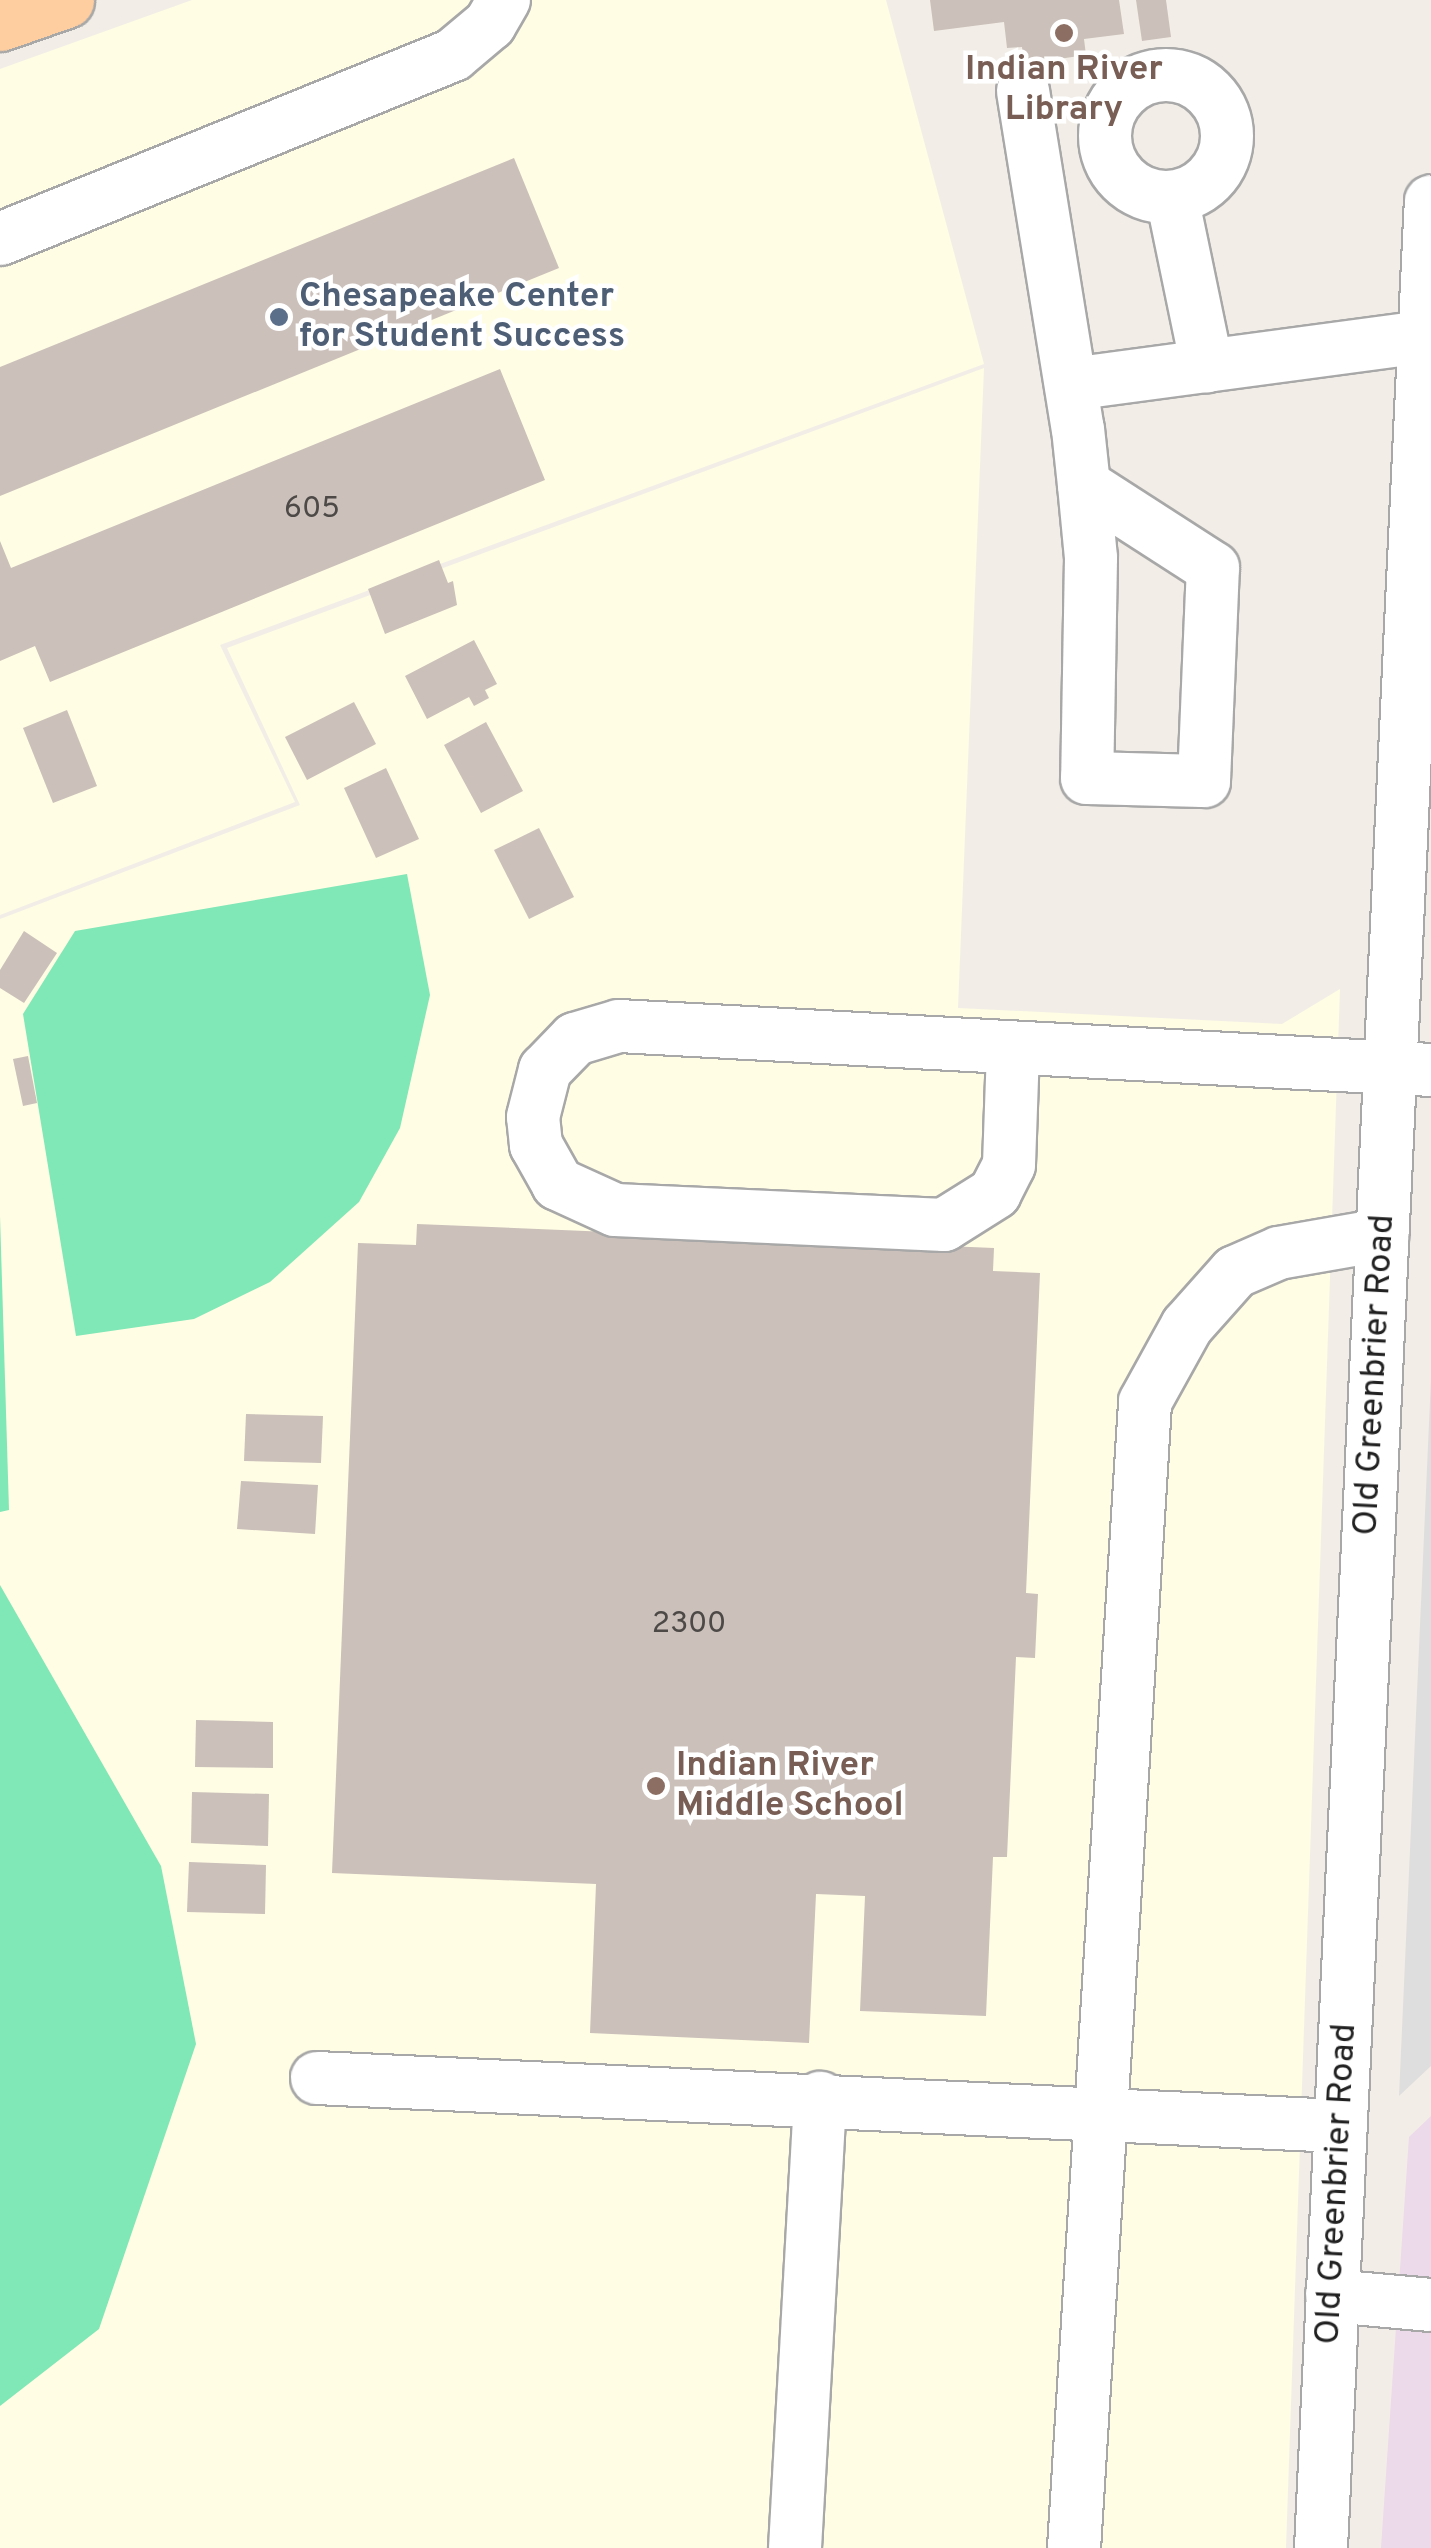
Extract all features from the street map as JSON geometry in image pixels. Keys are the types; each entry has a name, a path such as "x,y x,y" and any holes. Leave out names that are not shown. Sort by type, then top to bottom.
{"main road":[{"path":"0,22 66,0"}],"street":[{"path":"0,239 453,56 490,24 504,0"},
{"path":"1170,74 1207,89 1226,124 1221,164 1192,192 1172,198 1133,189 1118,176 1105,145 1106,117 1131,85 1170,74"},
{"path":"1023,91 1071,384 1091,558 1086,778 1204,781 1213,568 1084,484"},
{"path":"1033,157 1105,145"},
{"path":"1172,198 1207,366"},
{"name":"Old Greenbrier Road","path":"1321,2548 1382,1235 1410,1069 1424,336 1431,202"},
{"path":"1071,384 1424,336"},
{"path":"1013,1050 1009,1164 995,1193 944,1225 615,1210 558,1184 536,1146 533,1117 544,1070 575,1040 619,1026 1410,1069"},
{"path":"1074,2548 1144,1402 1187,1326 1234,1272 1279,1253 1382,1235"},
{"path":"317,2078 820,2098 1339,2126"},
{"path":"795,2548 820,2098"},
{"path":"1332,2296 1431,2305"}],"shaded area":[{"path":"192,0 886,0 984,364 220,645 295,802 0,915 0,69"},
{"name":"Indian River Middle School","path":"984,368 958,1008 1282,1024 1340,989 1286,2548 0,2548 0,919 300,805 227,648"},
{"path":"1431,1378 1431,2066 1399,2096"},
{"path":"1431,2116 1431,2548 1381,2548 1409,2137"}],"green space":[{"path":"407,874 430,995 400,1128 359,1202 270,1282 194,1319 76,1336 23,1014 75,931"},
{"path":"0,1216 9,1510 0,1512"},
{"path":"0,1585 161,1866 196,2044 99,2329 0,2406"}],"building":[{"name":"Indian River Library","path":"930,0 1119,0 1124,34 1084,39 1086,55 1024,64 1022,47 1007,48 1004,22 934,31"},
{"name":"Indian River Library","path":"1136,0 1166,0 1171,37 1142,41"},
{"name":"Chesapeake Center for Student Success","path":"514,158 559,268 0,496 0,367"},
{"name":"Chesapeake Center for Student Success","path":"500,369 545,480 50,682 35,646 0,661 0,541 11,568"},
{"path":"439,560 448,583 453,581 457,605 385,634 368,589"},
{"path":"474,640 497,684 485,690 489,698 474,706 469,697 427,719 405,676"},
{"path":"354,702 376,744 307,780 285,737"},
{"path":"67,710 97,786 53,803 23,728"},
{"path":"486,722 523,791 481,813 444,745"},
{"path":"386,768 419,839 376,858 344,788"},
{"path":"539,828 574,897 529,919 494,850"},
{"path":"24,931 57,953 24,1003 0,988 0,970"},
{"path":"28,1056 37,1103 23,1106 13,1059"},
{"name":"Indian River Middle School","path":"417,1224 994,1248 993,1271 1040,1273 1026,1593 1038,1594 1035,1658 1016,1657 1007,1857 993,1857 986,2016 860,2011 865,1896 816,1894 809,2043 590,2033 596,1884 332,1873 358,1243 416,1245"},
{"path":"246,1414 323,1416 321,1463 244,1461"},
{"path":"241,1481 318,1485 315,1534 237,1529"},
{"path":"196,1720 273,1722 273,1768 195,1767"},
{"path":"192,1792 269,1794 268,1846 191,1843"},
{"path":"189,1862 266,1865 265,1914 187,1912"}],"place":[{"name":"Indian River Library","path":"1064,33"},
{"name":"Chesapeake Center for Student Success","path":"279,317"},
{"name":"Indian River Middle School","path":"656,1786"}]}
